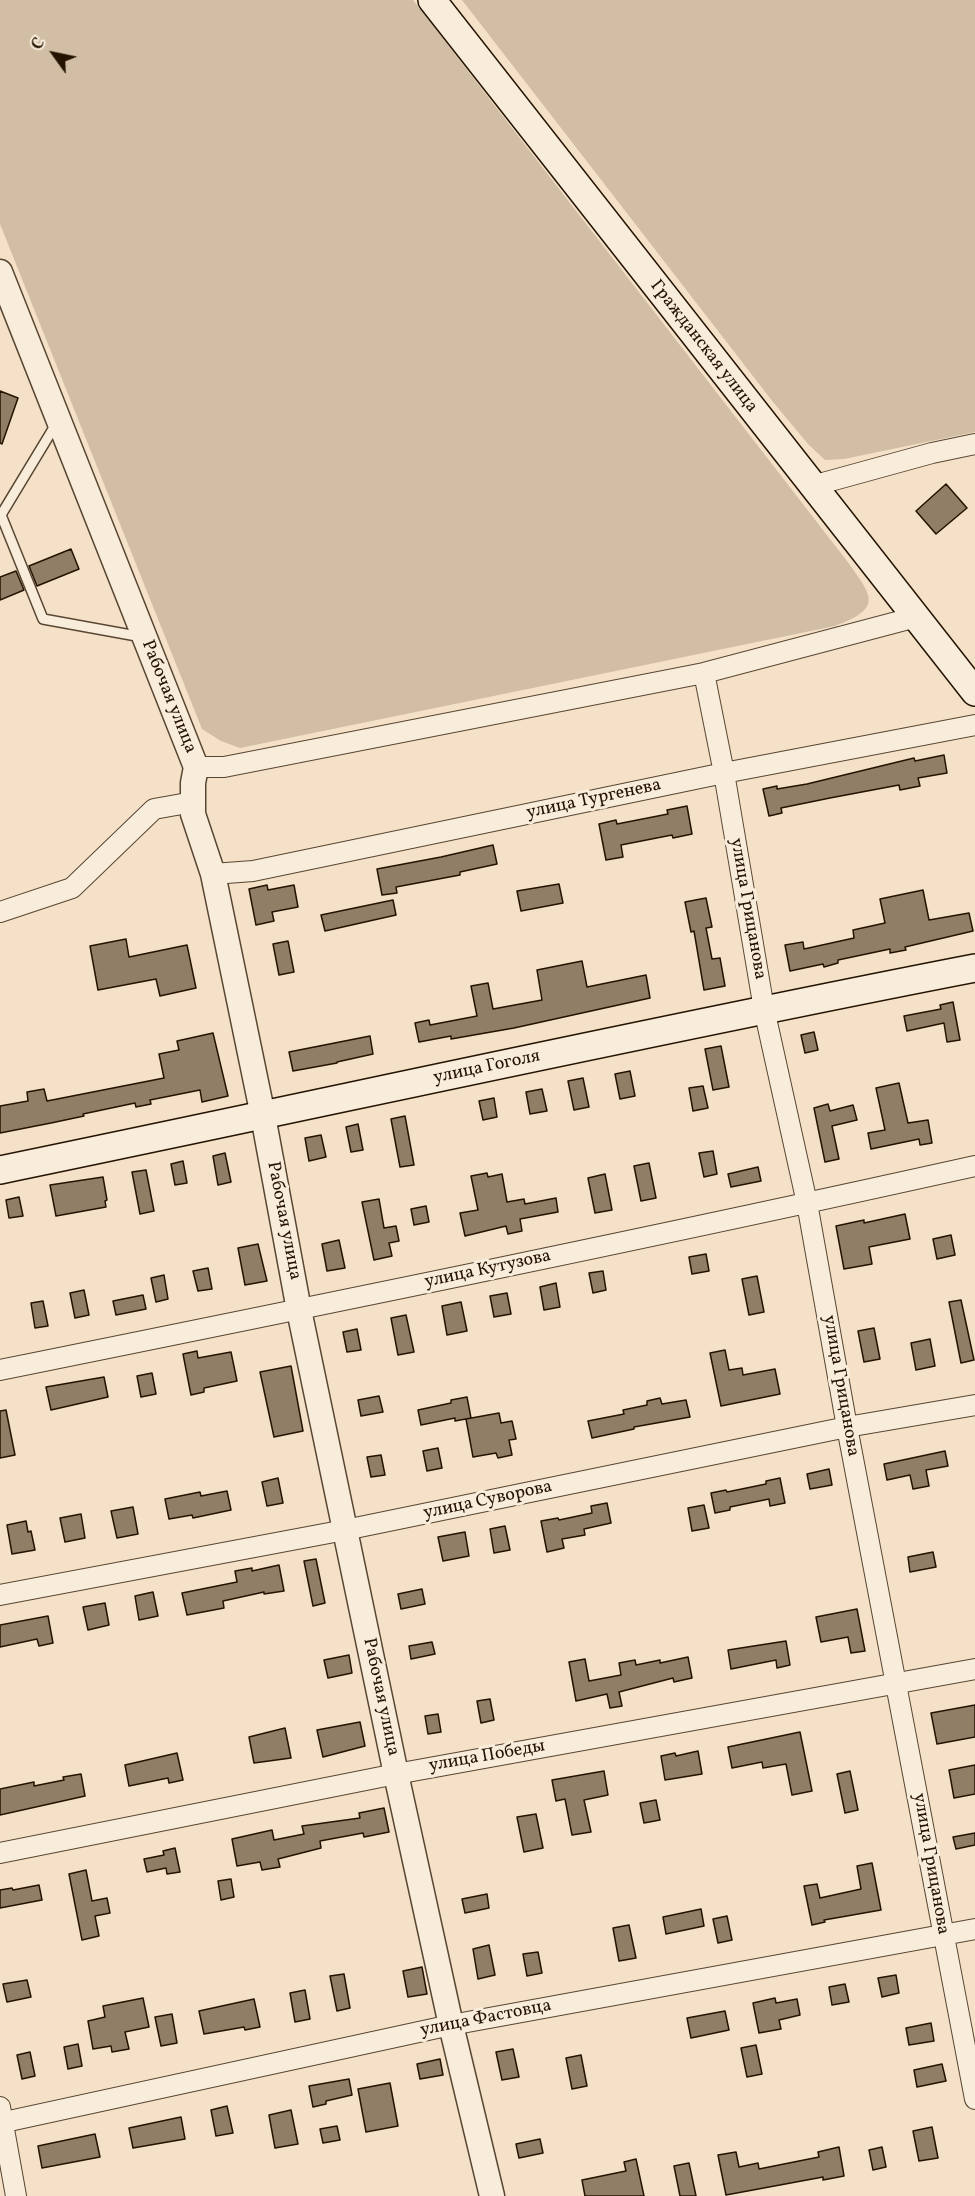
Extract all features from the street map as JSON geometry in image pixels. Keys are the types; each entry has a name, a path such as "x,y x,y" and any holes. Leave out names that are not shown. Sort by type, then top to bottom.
{"main road":[{"name":"Гражданская улица","path":"432,0 812,486 973,687"},
{"name":"улица Гоголя","path":"0,1170 764,1009 975,968"}],"street":[{"name":"Рабочая улица","path":"0,272 196,767 193,783 193,814 213,874 396,1774 492,2196"},
{"path":"812,486 932,453 975,444"},
{"path":"196,767 224,767 704,673 916,617"},
{"name":"улица Грицанова","path":"704,673 724,773 764,1009 807,1203 847,1427 898,1683 975,2099"},
{"name":"улица Тургенева","path":"213,874 253,871 724,773 975,725"},
{"path":"0,912 72,888 154,809 193,802"},
{"name":"улица Кутузова","path":"0,1370 300,1310 975,1166"},
{"name":"улица Суворова","path":"0,1595 345,1530 847,1427 975,1405"},
{"name":"улица Победы","path":"0,1853 396,1774 975,1669"},
{"name":"улица Фастовца","path":"1,2117 452,2025 975,1929"},
{"path":"1,2117 16,2196"}],"lane":[{"path":"58,419 1,515 25,577 43,619 145,638"}],"shaded area":[{"path":"0,0 413,0 847,561 867,593 869,600 867,607 850,620 835,626 240,748 221,741 202,729 0,224"},
{"path":"462,0 975,0 975,432 844,459 825,460 808,444 773,402"}],"building":[{"path":"0,391 18,398 2,444 0,443"},
{"path":"946,484 967,508 936,534 916,511"},
{"path":"71,549 79,569 37,586 29,566"},
{"path":"16,571 24,590 0,600 0,577"},
{"path":"944,755 947,773 918,778 920,786 900,790 899,785 830,798 781,808 782,813 769,816 763,789 807,784 914,758 915,761"},
{"path":"687,806 692,834 673,838 672,835 621,845 623,857 606,860 599,824 616,820 617,824 668,814 667,810"},
{"path":"493,845 497,864 460,872 460,875 396,887 397,893 382,895 377,869"},
{"path":"559,884 563,903 521,911 517,891"},
{"path":"267,885 268,890 294,885 298,907 272,912 274,921 256,925 249,889"},
{"path":"923,890 929,920 969,913 973,931 905,947 906,950 890,953 890,949 838,960 838,963 824,967 823,964 790,971 785,945 803,942 804,949 854,938 853,930 885,923 880,899"},
{"path":"706,898 712,927 706,928 712,959 720,958 725,986 704,990 694,931 691,932 685,902"},
{"path":"393,900 396,915 325,931 321,915"},
{"path":"126,939 129,957 187,945 196,988 160,996 156,979 98,990 90,946"},
{"path":"288,941 294,972 279,975 273,944"},
{"path":"582,961 587,987 646,975 650,998 514,1028 419,1042 415,1023 429,1020 430,1025 477,1016 471,986 488,983 493,1009 542,1000 537,970"},
{"path":"953,1002 960,1040 947,1042 944,1023 907,1031 904,1016 941,1009 940,1005"},
{"path":"814,1032 818,1050 805,1053 801,1035"},
{"path":"213,1033 228,1096 202,1102 200,1090 150,1100 151,1104 136,1107 135,1103 0,1133 0,1106 28,1101 27,1092 44,1089 47,1101 164,1078 159,1054 179,1050 177,1041"},
{"path":"370,1036 373,1054 293,1071 289,1052"},
{"path":"721,1046 729,1087 713,1090 705,1049"},
{"path":"630,1071 635,1096 620,1099 615,1074"},
{"path":"583,1078 589,1107 574,1110 568,1081"},
{"path":"899,1083 908,1123 928,1120 932,1143 920,1145 919,1139 871,1149 868,1133 885,1130 876,1088"},
{"path":"703,1086 708,1108 693,1111 689,1088"},
{"path":"542,1089 547,1111 530,1114 526,1092"},
{"path":"494,1098 497,1117 483,1120 479,1101"},
{"path":"828,1104 830,1111 853,1105 857,1120 832,1126 839,1159 825,1162 814,1108"},
{"path":"405,1116 414,1165 400,1167 391,1119"},
{"path":"358,1124 363,1150 351,1152 346,1127"},
{"path":"321,1135 326,1157 309,1161 305,1138"},
{"path":"713,1151 717,1174 704,1177 699,1153"},
{"path":"225,1153 231,1182 218,1185 213,1156"},
{"path":"183,1161 187,1183 175,1185 171,1164"},
{"path":"649,1163 656,1198 641,1201 634,1166"},
{"path":"758,1167 761,1181 731,1187 728,1174"},
{"path":"146,1170 154,1211 140,1214 132,1172"},
{"path":"487,1173 488,1177 502,1174 507,1202 524,1199 525,1204 556,1198 558,1212 520,1219 522,1231 508,1234 506,1226 465,1236 460,1213 478,1210 471,1176"},
{"path":"605,1174 612,1210 595,1213 588,1178"},
{"path":"103,1177 106,1207 56,1216 50,1185"},
{"path":"19,1197 23,1216 9,1218 6,1200"},
{"path":"379,1199 384,1228 396,1226 399,1241 389,1243 392,1256 374,1260 362,1202"},
{"path":"426,1206 429,1222 414,1225 411,1209"},
{"path":"905,1214 910,1239 869,1247 872,1264 844,1269 836,1226 864,1220 864,1223"},
{"path":"951,1235 955,1255 937,1259 933,1239"},
{"path":"339,1240 345,1268 327,1271 322,1244"},
{"path":"258,1244 267,1281 245,1285 238,1248"},
{"path":"706,1254 709,1271 692,1274 689,1257"},
{"path":"208,1268 212,1289 198,1291 193,1271"},
{"path":"603,1271 606,1290 593,1293 589,1273"},
{"path":"164,1275 168,1299 156,1302 151,1278"},
{"path":"757,1276 764,1312 749,1315 742,1279"},
{"path":"556,1283 560,1307 544,1310 540,1287"},
{"path":"84,1290 89,1315 75,1318 70,1293"},
{"path":"507,1293 511,1314 494,1317 490,1296"},
{"path":"143,1295 146,1309 116,1315 113,1301"},
{"path":"961,1300 974,1360 961,1363 949,1302"},
{"path":"43,1301 48,1326 35,1328 31,1303"},
{"path":"461,1302 467,1331 447,1335 442,1306"},
{"path":"406,1315 414,1352 398,1355 391,1318"},
{"path":"874,1328 880,1359 864,1362 858,1331"},
{"path":"357,1329 361,1350 347,1352 343,1332"},
{"path":"930,1339 935,1366 916,1370 911,1343"},
{"path":"725,1350 729,1370 742,1368 743,1375 775,1369 780,1394 721,1406 710,1353"},
{"path":"197,1351 198,1358 231,1352 237,1381 204,1388 204,1392 191,1395 183,1354"},
{"path":"291,1366 303,1431 274,1437 260,1372"},
{"path":"152,1373 156,1394 141,1397 137,1376"},
{"path":"104,1377 108,1397 51,1410 46,1387"},
{"path":"379,1396 383,1412 361,1416 358,1400"},
{"path":"467,1397 471,1418 455,1421 455,1418 421,1425 418,1410"},
{"path":"660,1398 662,1404 686,1400 690,1417 634,1427 634,1429 592,1438 588,1421 624,1414 623,1410 647,1405 647,1401"},
{"path":"6,1410 15,1455 0,1458 0,1411"},
{"path":"499,1413 501,1423 512,1421 516,1439 509,1440 512,1455 498,1458 496,1453 473,1457 466,1419"},
{"path":"438,1448 442,1468 427,1471 423,1451"},
{"path":"945,1451 948,1466 926,1470 929,1486 913,1489 910,1475 887,1480 884,1464"},
{"path":"381,1455 385,1475 371,1477 367,1457"},
{"path":"829,1469 832,1485 810,1489 807,1474"},
{"path":"278,1478 283,1503 267,1506 262,1482"},
{"path":"780,1478 785,1503 770,1506 769,1499 730,1507 730,1510 715,1513 711,1493 766,1484 766,1481"},
{"path":"227,1491 231,1510 193,1518 192,1515 169,1519 165,1499 200,1492 201,1496"},
{"path":"607,1503 611,1523 584,1529 585,1535 562,1539 564,1548 547,1552 541,1521 558,1518 559,1520 592,1513 591,1506"},
{"path":"704,1505 709,1528 692,1531 688,1508"},
{"path":"133,1507 138,1534 117,1538 111,1511"},
{"path":"81,1514 85,1538 65,1542 60,1518"},
{"path":"26,1521 28,1532 31,1531 35,1550 12,1554 7,1525"},
{"path":"505,1526 510,1550 494,1553 490,1529"},
{"path":"465,1532 469,1556 443,1561 438,1537"},
{"path":"933,1552 936,1567 910,1572 908,1557"},
{"path":"316,1559 325,1603 313,1606 304,1561"},
{"path":"279,1565 284,1591 264,1594 264,1592 223,1601 224,1608 187,1615 182,1593 237,1582 235,1571 252,1568 252,1571"},
{"path":"422,1589 425,1604 401,1609 398,1594"},
{"path":"153,1592 158,1616 139,1620 135,1596"},
{"path":"105,1603 109,1625 88,1630 83,1607"},
{"path":"857,1609 865,1651 851,1653 848,1637 821,1642 816,1617"},
{"path":"48,1616 53,1643 39,1646 37,1639 0,1647 0,1625"},
{"path":"786,1641 790,1665 777,1668 776,1660 731,1669 728,1650"},
{"path":"432,1642 435,1654 411,1659 409,1646"},
{"path":"349,1655 352,1673 328,1678 324,1660"},
{"path":"688,1657 692,1678 674,1682 673,1678 619,1692 622,1706 610,1708 607,1694 576,1701 569,1662 585,1659 589,1681 621,1675 619,1663 635,1660 636,1665 660,1660 660,1663"},
{"path":"490,1699 494,1720 481,1723 477,1701"},
{"path":"975,1705 975,1737 937,1744 931,1713"},
{"path":"438,1714 441,1732 428,1734 425,1716"},
{"path":"360,1722 365,1746 323,1757 317,1730"},
{"path":"285,1728 291,1758 254,1763 249,1737"},
{"path":"800,1732 812,1791 792,1795 786,1764 763,1768 762,1762 732,1768 728,1747"},
{"path":"698,1751 702,1774 665,1780 661,1756 675,1753 676,1756"},
{"path":"177,1753 183,1780 169,1783 168,1778 129,1786 125,1765"},
{"path":"975,1765 975,1794 954,1798 949,1770"},
{"path":"604,1771 608,1795 584,1800 591,1832 572,1835 565,1799 556,1801 552,1780"},
{"path":"850,1771 858,1810 845,1813 837,1774"},
{"path":"81,1774 85,1796 0,1815 0,1789 34,1782 34,1786"},
{"path":"656,1800 660,1820 644,1823 640,1803"},
{"path":"384,1808 389,1832 364,1837 363,1833 320,1841 321,1848 278,1859 280,1867 262,1870 260,1862 237,1866 232,1839 272,1830 274,1840 304,1834 302,1826 360,1818 359,1813"},
{"path":"536,1814 543,1848 524,1852 517,1817"},
{"path":"975,1833 975,1845 956,1849 953,1837"},
{"path":"175,1848 180,1872 167,1874 166,1868 147,1872 144,1859 164,1855 163,1851"},
{"path":"872,1863 881,1910 824,1920 825,1922 812,1925 804,1886 817,1884 820,1898 861,1889 857,1866"},
{"path":"86,1870 92,1901 107,1898 110,1913 95,1916 99,1936 82,1940 69,1874"},
{"path":"231,1879 234,1897 221,1900 218,1881"},
{"path":"39,1885 42,1900 0,1908 0,1890"},
{"path":"487,1894 489,1908 465,1913 462,1899"},
{"path":"701,1909 704,1926 666,1934 663,1917"},
{"path":"727,1916 732,1940 718,1943 713,1919"},
{"path":"629,1925 636,1958 619,1961 613,1928"},
{"path":"489,1945 495,1975 478,1979 473,1949"},
{"path":"538,1952 542,1973 527,1976 523,1954"},
{"path":"422,1967 427,1994 408,1997 403,1971"},
{"path":"344,1974 350,2008 337,2011 330,1976"},
{"path":"896,1975 899,1993 882,1997 878,1978"},
{"path":"27,1980 31,1997 7,2002 3,1984"},
{"path":"845,1984 849,2002 832,2005 829,1987"},
{"path":"305,1990 310,2019 295,2022 290,1993"},
{"path":"143,1998 149,2027 125,2032 129,2049 112,2052 111,2046 93,2049 88,2021 105,2017 103,2006"},
{"path":"775,1998 776,2003 797,1999 800,2015 779,2020 781,2029 759,2033 753,2003"},
{"path":"254,1999 260,2027 245,2030 244,2027 204,2034 199,2011"},
{"path":"725,2011 729,2030 691,2038 687,2018"},
{"path":"172,2014 177,2043 161,2046 155,2017"},
{"path":"931,2023 934,2041 909,2045 906,2028"},
{"path":"78,2044 82,2066 68,2069 64,2047"},
{"path":"756,2045 762,2074 747,2077 741,2048"},
{"path":"513,2049 519,2077 502,2080 496,2052"},
{"path":"30,2052 35,2076 22,2079 17,2055"},
{"path":"581,2055 587,2086 572,2089 566,2058"},
{"path":"440,2059 443,2075 420,2079 417,2064"},
{"path":"942,2064 946,2081 917,2087 914,2070"},
{"path":"349,2079 352,2095 326,2101 326,2104 313,2107 309,2086"},
{"path":"390,2083 398,2126 366,2132 358,2089"},
{"path":"227,2106 233,2133 216,2136 211,2110"},
{"path":"291,2110 298,2144 275,2148 269,2115"},
{"path":"181,2117 185,2139 133,2148 129,2128"},
{"path":"337,2126 340,2140 323,2143 320,2129"},
{"path":"932,2127 938,2158 919,2161 913,2131"},
{"path":"95,2134 100,2157 42,2168 38,2146"},
{"path":"540,2139 543,2153 519,2158 516,2144"},
{"path":"839,2147 844,2176 823,2180 823,2177 726,2195 718,2155 736,2152 739,2167 758,2163 759,2169 819,2157 818,2152"},
{"path":"882,2147 886,2167 873,2170 869,2150"},
{"path":"636,2159 644,2196 585,2196 582,2180 626,2171 624,2162"},
{"path":"689,2163 696,2196 680,2196 674,2166"}]}
